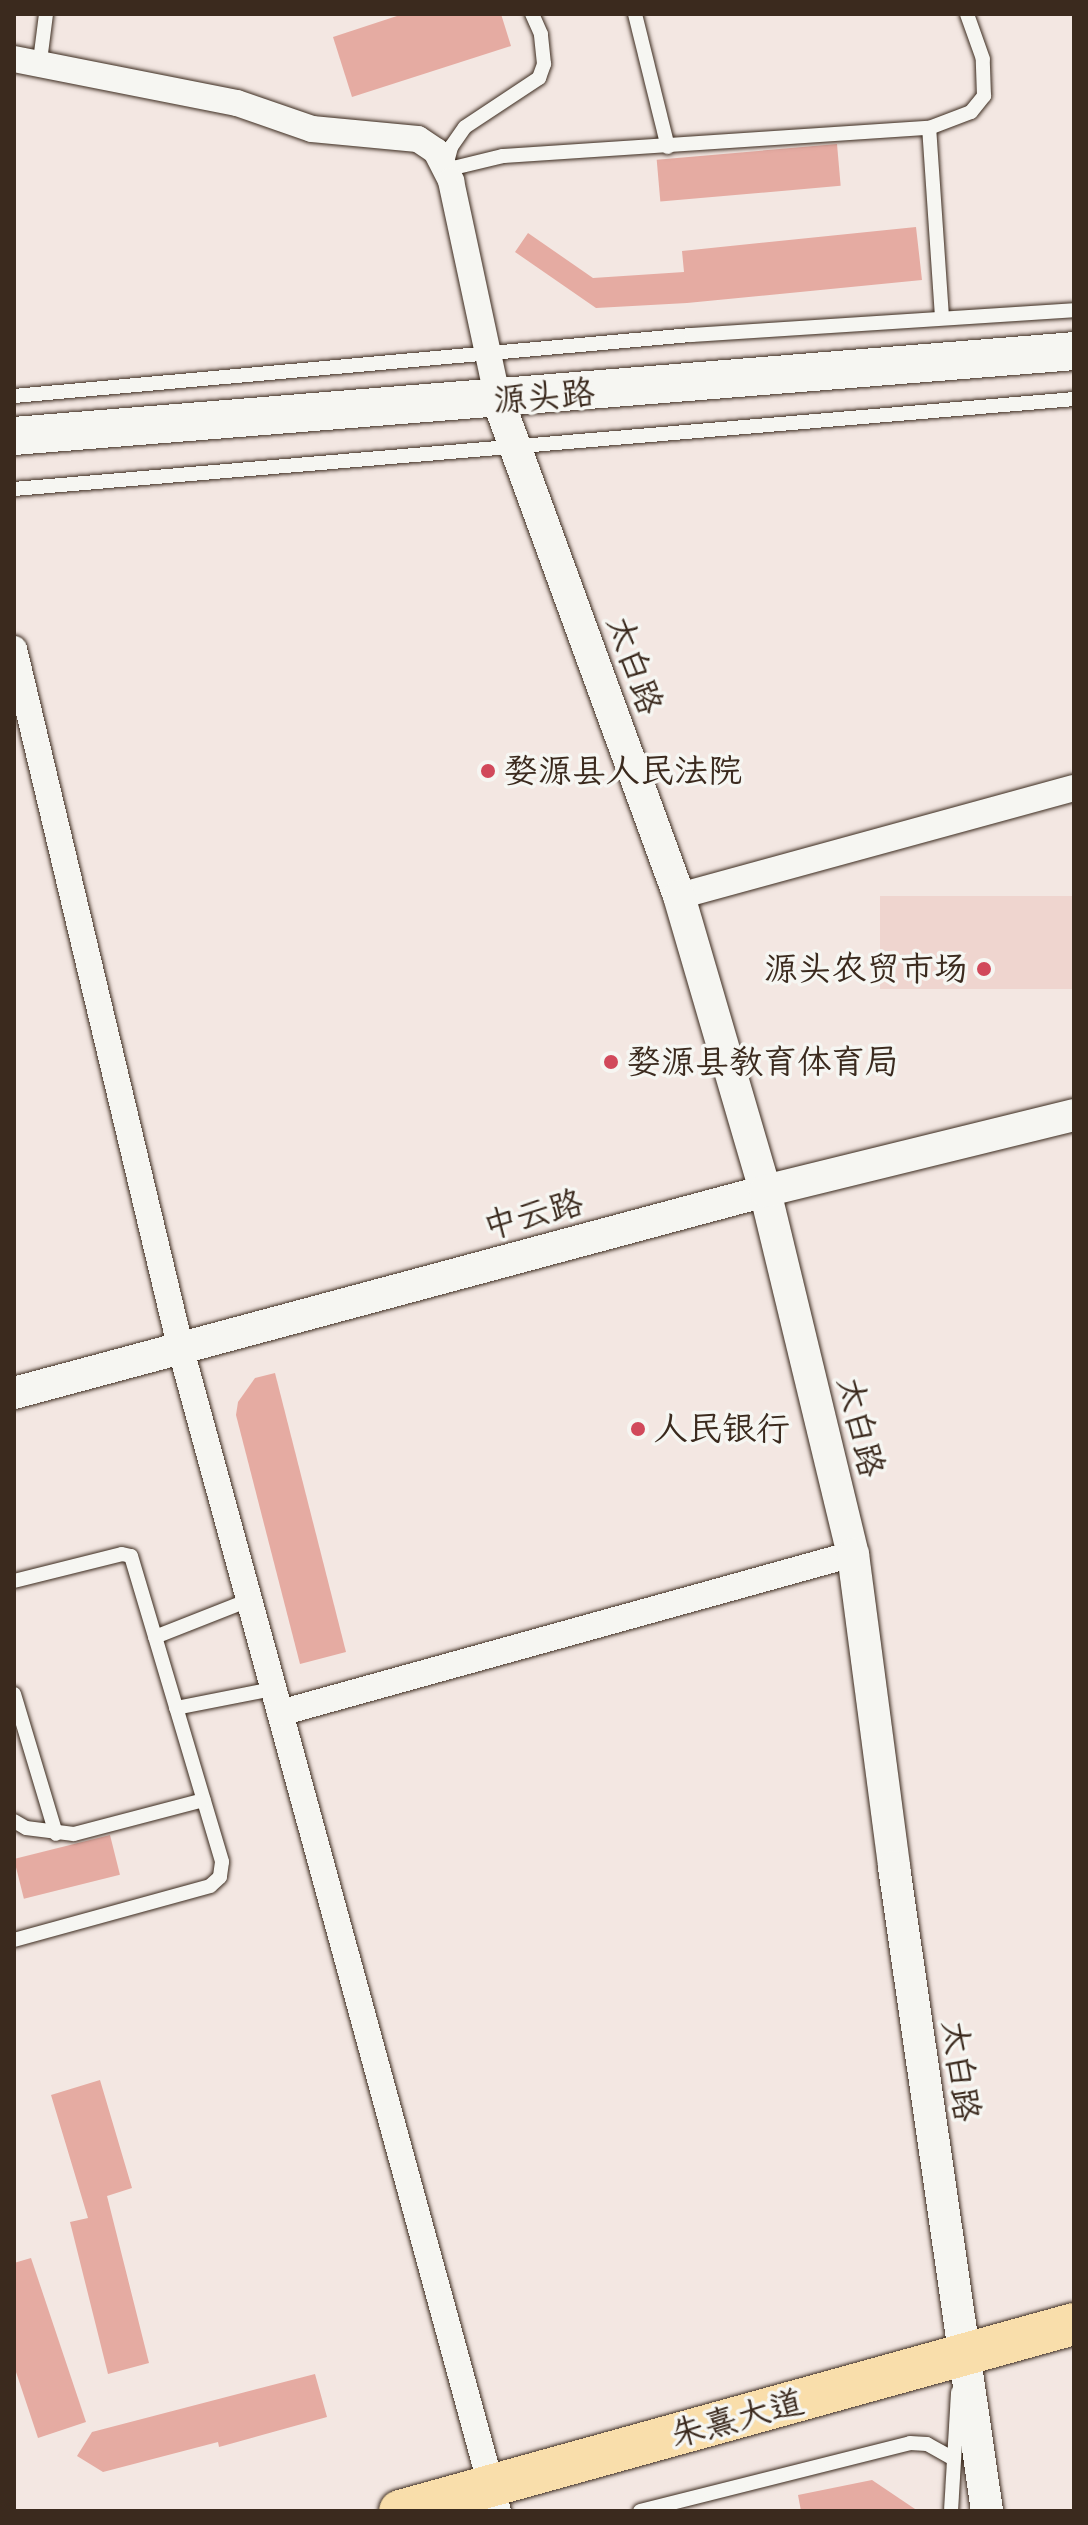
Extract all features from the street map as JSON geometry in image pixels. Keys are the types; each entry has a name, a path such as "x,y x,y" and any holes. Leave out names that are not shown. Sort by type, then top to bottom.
{"main road":[{"name":"源头路","path":"14,436 498,400 1074,351"},
{"name":"朱熹大道","path":"400,2511 495,2498 1074,2324"}],"street":[{"path":"27,60 237,103 312,129 418,139 436,151 445,170 466,246 498,400"},
{"name":"太白路","path":"498,400 679,896 765,1191 853,1554 987,2511"},
{"path":"14,649 181,1350 495,2498"},
{"path":"679,896 1074,788"},
{"name":"中云路","path":"14,1393 765,1191 1074,1115"},
{"path":"276,1701 853,1554"}],"lane":[{"path":"27,60 46,14"},
{"path":"532,14 541,34 544,64 539,78 465,127 451,147 445,170 503,156 929,128 971,112 984,96 983,59 967,14"},
{"path":"635,14 668,147"},
{"path":"929,128 942,317"},
{"path":"14,396 488,353 942,317 1074,310"},
{"path":"14,489 1074,399"},
{"path":"14,1581 122,1554 131,1556 222,1862 220,1877 210,1886 14,1940"},
{"path":"155,1637 249,1600"},
{"path":"14,1694 56,1834"},
{"path":"176,1708 276,1701"},
{"path":"14,1821 26,1828 74,1834 204,1800"},
{"path":"951,2511 952,2458 964,2356"},
{"path":"640,2511 910,2443 927,2444 952,2458"}],"shaded area":[{"name":"源头农贸市场","path":"880,896 1074,896 1074,989 880,989"}],"building":[{"path":"403,14 501,14 511,46 352,97 333,37"},
{"path":"837,144 841,186 660,202 657,160"},
{"path":"916,227 922,280 687,303 596,308 515,252 528,233 593,278 684,272 682,251"},
{"path":"275,1373 346,1652 300,1664 236,1415 238,1402 255,1378"},
{"path":"110,1835 120,1875 24,1899 14,1859"},
{"path":"100,2080 132,2188 107,2196 149,2363 108,2374 70,2222 88,2218 51,2095"},
{"path":"31,2258 86,2422 38,2438 14,2366 14,2263"},
{"path":"315,2374 327,2417 219,2447 218,2442 103,2472 77,2456 92,2432"},
{"path":"872,2480 918,2511 801,2511 798,2495"}],"place":[{"name":"婺源县人民法院","path":"488,771"},
{"name":"源头农贸市场","path":"984,969"},
{"name":"婺源县教育体育局","path":"611,1062"},
{"name":"人民银行","path":"638,1429"}]}
